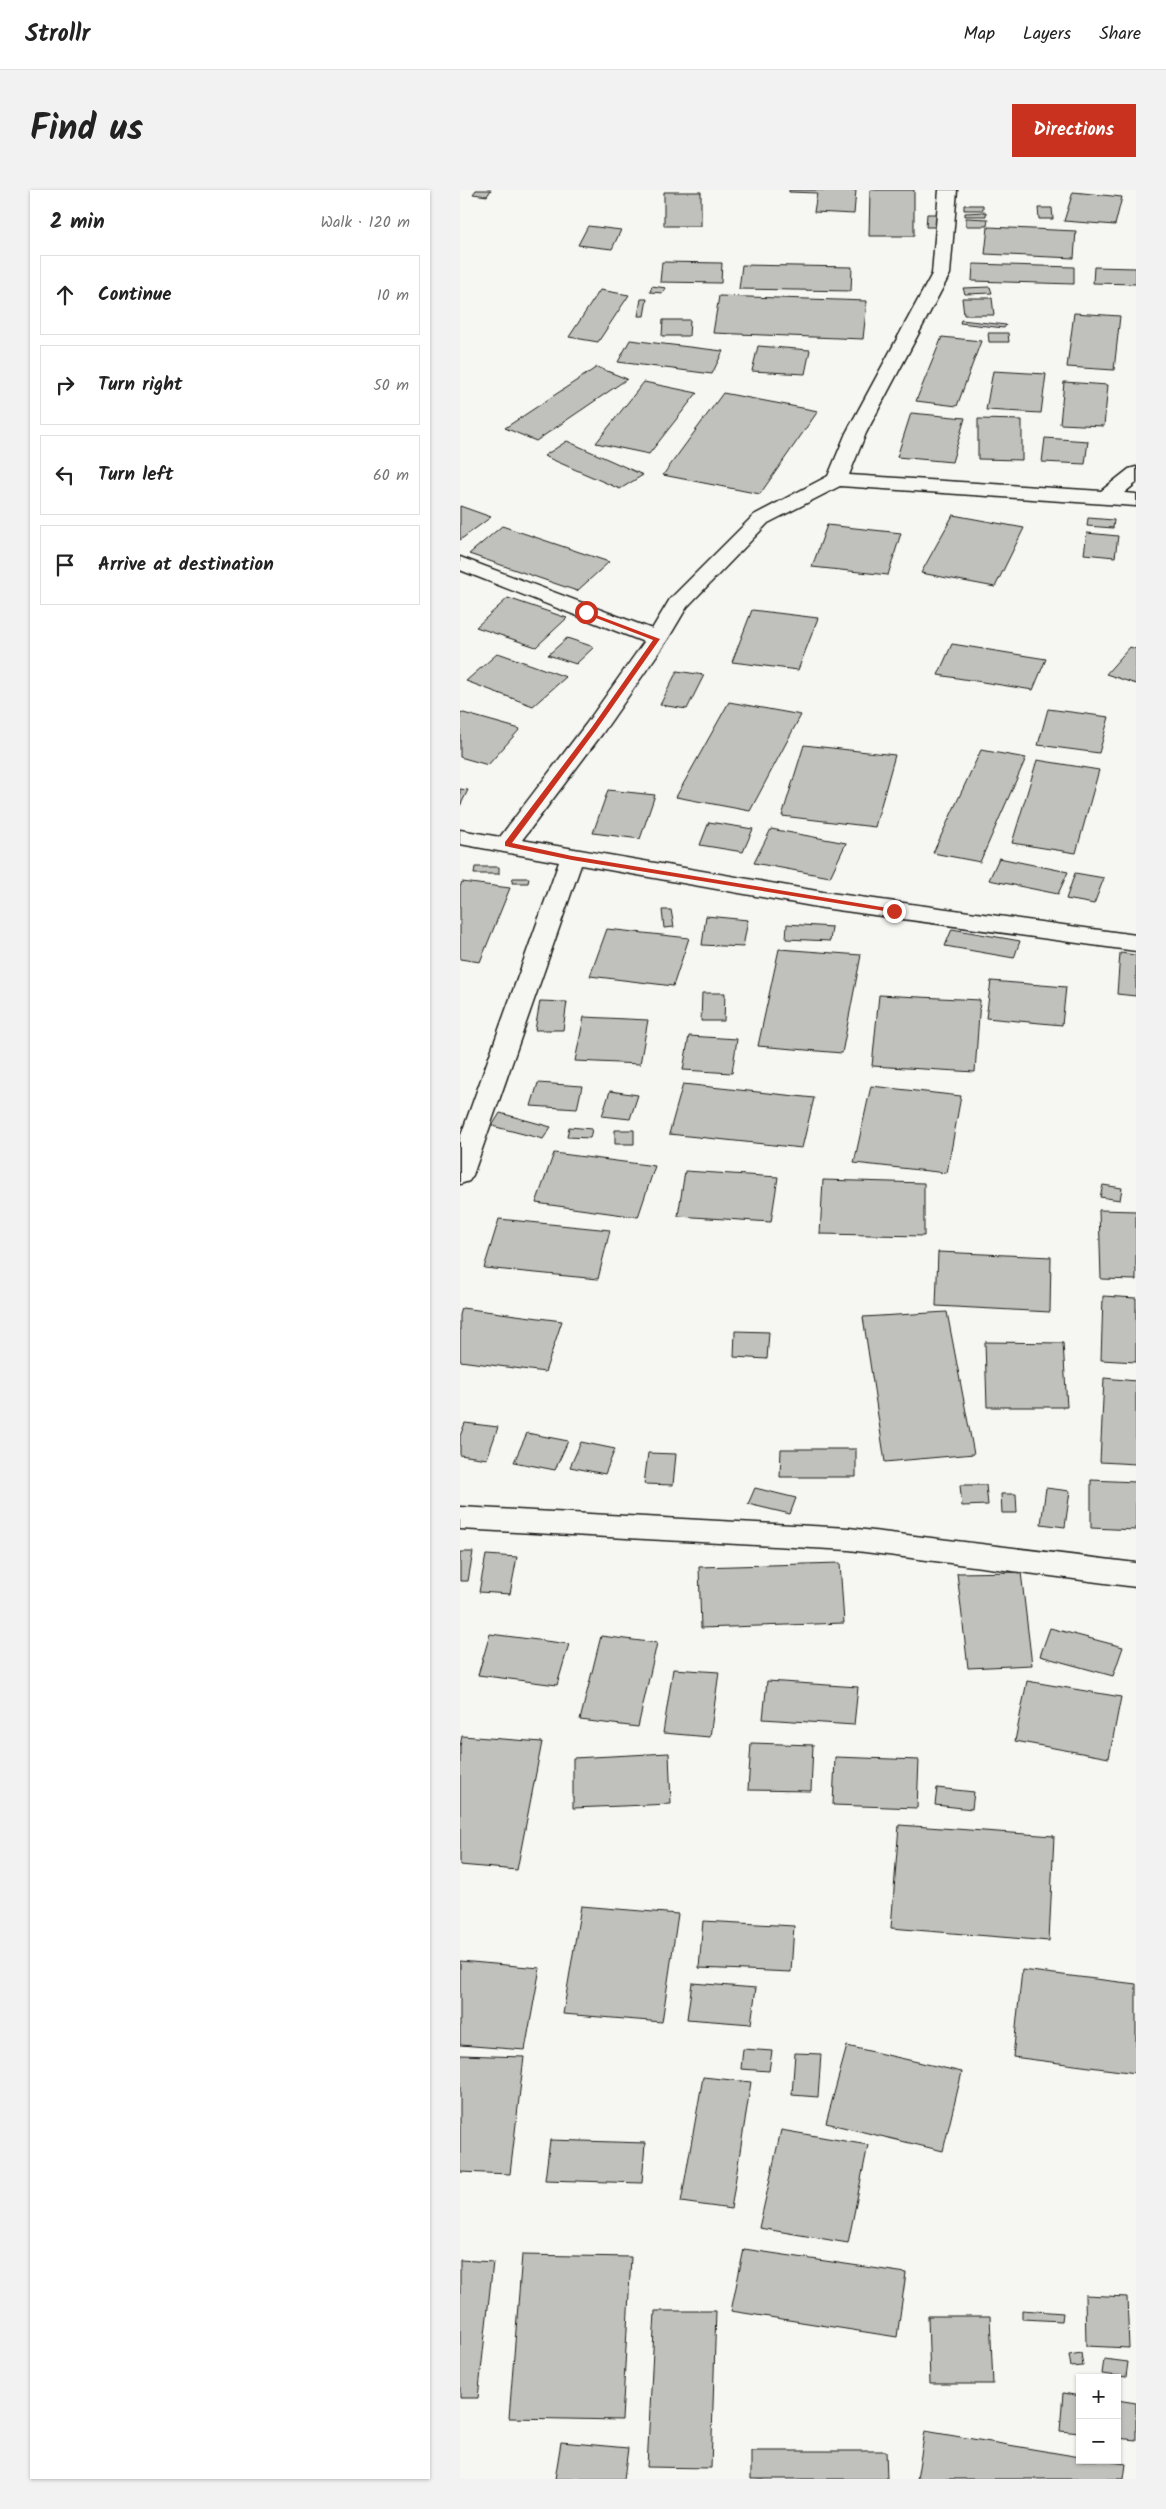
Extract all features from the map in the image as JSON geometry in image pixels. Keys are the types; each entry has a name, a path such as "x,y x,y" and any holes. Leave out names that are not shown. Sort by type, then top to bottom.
{"street":[{"path":"837,480 856,433 941,274 948,190"},
{"path":"1104,499 1136,473"},
{"path":"507,844 594,729 657,639 678,604 762,519 837,480 1136,500"},
{"path":"460,563 657,639"},
{"path":"460,837 507,844 572,858 823,900 1136,943"},
{"path":"460,1175 572,858"},
{"path":"460,1518 849,1539 1136,1575"}],"building":[{"path":"476,190 491,190 487,196 473,194"},
{"path":"789,190 856,190 854,214 814,212 817,193 789,192"},
{"path":"870,190 914,190 914,236 869,236"},
{"path":"664,192 701,192 701,226 664,226"},
{"path":"1073,192 1122,197 1115,225 1064,221"},
{"path":"964,205 983,205 983,210 964,210"},
{"path":"1038,208 1052,208 1053,219 1039,219"},
{"path":"986,212 986,216 965,216 965,213"},
{"path":"927,214 937,214 936,227 926,227"},
{"path":"966,218 988,219 987,226 966,226"},
{"path":"588,226 621,230 612,249 578,245"},
{"path":"988,227 1076,231 1074,258 985,254"},
{"path":"662,262 722,263 721,283 660,282"},
{"path":"973,264 1074,267 1074,284 972,281"},
{"path":"742,265 852,267 851,291 739,289"},
{"path":"1094,267 1136,268 1136,284 1093,283"},
{"path":"652,286 666,288 663,293 650,292"},
{"path":"990,287 992,293 965,294 963,288"},
{"path":"600,290 629,295 598,342 569,337"},
{"path":"719,296 867,301 863,339 713,333"},
{"path":"962,298 992,298 994,315 964,315"},
{"path":"641,299 647,299 644,316 638,316"},
{"path":"1074,313 1120,316 1114,370 1067,367"},
{"path":"663,320 690,320 689,336 662,336"},
{"path":"961,320 1006,325 1004,328 960,323"},
{"path":"988,333 1008,333 1009,342 989,342"},
{"path":"942,337 981,341 957,406 916,401"},
{"path":"630,340 723,351 712,374 618,362"},
{"path":"758,346 810,350 805,374 752,371"},
{"path":"597,367 627,379 536,441 505,428"},
{"path":"993,371 1046,374 1041,413 986,410"},
{"path":"644,382 697,393 649,454 596,443"},
{"path":"1064,382 1108,385 1104,426 1060,424"},
{"path":"723,393 818,411 760,494 663,475"},
{"path":"911,413 965,418 952,462 897,457"},
{"path":"978,419 1022,420 1022,460 978,459"},
{"path":"1045,438 1088,441 1085,464 1042,462"},
{"path":"567,441 643,475 620,489 544,456"},
{"path":"460,506 491,517 460,540"},
{"path":"953,515 1024,528 995,587 921,573"},
{"path":"1088,518 1114,520 1113,528 1087,526"},
{"path":"827,525 901,533 888,575 812,567"},
{"path":"502,526 609,562 577,591 469,554"},
{"path":"1087,533 1118,536 1115,557 1084,554"},
{"path":"508,598 567,618 536,647 476,627"},
{"path":"752,610 818,618 798,670 732,662"},
{"path":"567,638 594,647 576,664 548,655"},
{"path":"952,644 1046,659 1033,690 938,675"},
{"path":"1130,647 1136,649 1136,684 1106,674"},
{"path":"498,653 566,677 533,706 466,681"},
{"path":"677,671 704,675 687,709 660,705"},
{"path":"729,702 801,715 750,811 676,797"},
{"path":"1048,709 1109,717 1099,753 1038,745"},
{"path":"460,712 520,729 488,765 460,757"},
{"path":"804,745 895,755 875,827 782,816"},
{"path":"981,750 1026,758 980,862 933,853"},
{"path":"1037,760 1099,770 1076,853 1012,843"},
{"path":"460,789 468,790 460,806"},
{"path":"608,790 655,795 640,839 593,833"},
{"path":"709,822 753,829 743,852 700,845"},
{"path":"771,829 846,843 830,877 754,863"},
{"path":"999,858 1068,872 1058,894 989,880"},
{"path":"475,867 499,867 499,874 474,874"},
{"path":"1075,873 1104,878 1094,904 1066,899"},
{"path":"513,878 529,878 528,883 512,883"},
{"path":"462,882 510,888 480,962 460,959 460,887"},
{"path":"662,910 671,910 674,927 664,928"},
{"path":"706,916 748,920 743,947 702,945"},
{"path":"787,924 832,927 830,941 786,939"},
{"path":"607,929 689,938 673,986 590,976"},
{"path":"952,929 1020,941 1014,958 945,946"},
{"path":"779,949 861,955 842,1053 758,1046"},
{"path":"1120,953 1136,955 1136,996 1117,994"},
{"path":"991,981 1066,987 1062,1025 986,1018"},
{"path":"702,993 725,993 724,1021 701,1021"},
{"path":"879,995 980,1000 975,1072 872,1066"},
{"path":"540,1001 567,1002 563,1030 535,1030"},
{"path":"584,1017 648,1020 640,1064 575,1061"},
{"path":"689,1036 737,1039 732,1073 683,1070"},
{"path":"538,1083 582,1086 577,1109 531,1106"},
{"path":"683,1084 814,1098 802,1148 669,1134"},
{"path":"871,1086 961,1096 947,1173 854,1163"},
{"path":"610,1091 638,1095 630,1119 602,1116"},
{"path":"500,1113 551,1127 543,1139 492,1126"},
{"path":"569,1127 592,1129 590,1138 567,1137"},
{"path":"615,1130 634,1130 634,1144 615,1144"},
{"path":"554,1153 655,1166 638,1217 536,1203"},
{"path":"685,1171 778,1177 771,1222 678,1216"},
{"path":"823,1180 924,1183 924,1236 820,1234"},
{"path":"1103,1185 1122,1188 1120,1200 1100,1197"},
{"path":"1099,1210 1136,1211 1136,1280 1101,1279"},
{"path":"499,1219 610,1230 598,1279 484,1268"},
{"path":"938,1252 1051,1257 1050,1312 936,1306"},
{"path":"1103,1296 1136,1298 1136,1362 1101,1360"},
{"path":"462,1308 562,1321 545,1372 460,1361 460,1315"},
{"path":"947,1312 974,1454 885,1462 863,1317"},
{"path":"735,1331 769,1332 767,1359 734,1357"},
{"path":"985,1342 1063,1343 1067,1407 987,1407"},
{"path":"1104,1378 1136,1381 1136,1464 1100,1462"},
{"path":"465,1423 498,1427 487,1459 460,1455 460,1436"},
{"path":"527,1433 568,1441 555,1470 514,1462"},
{"path":"581,1442 615,1449 605,1474 570,1467"},
{"path":"781,1449 856,1449 856,1477 780,1477"},
{"path":"648,1453 676,1454 673,1485 644,1484"},
{"path":"1091,1480 1136,1482 1136,1530 1091,1528"},
{"path":"960,1485 986,1485 988,1505 962,1506"},
{"path":"755,1488 796,1498 790,1514 748,1504"},
{"path":"1046,1488 1070,1491 1065,1527 1041,1524"},
{"path":"1001,1494 1016,1494 1017,1513 1002,1513"},
{"path":"460,1552 473,1552 468,1581 460,1581"},
{"path":"486,1555 517,1557 510,1594 479,1592"},
{"path":"840,1563 844,1623 701,1628 699,1567"},
{"path":"1021,1572 1032,1665 968,1668 957,1573"},
{"path":"1050,1628 1123,1647 1113,1676 1040,1656"},
{"path":"490,1634 569,1644 557,1685 478,1675"},
{"path":"601,1636 657,1643 638,1727 580,1720"},
{"path":"673,1669 719,1672 710,1737 663,1733"},
{"path":"767,1681 858,1687 854,1725 763,1719"},
{"path":"1027,1681 1121,1697 1109,1758 1015,1741"},
{"path":"462,1736 542,1742 517,1870 460,1865 460,1746"},
{"path":"751,1743 813,1745 811,1791 748,1790"},
{"path":"669,1753 671,1804 573,1808 573,1758"},
{"path":"835,1757 919,1760 917,1808 833,1805"},
{"path":"937,1788 974,1792 972,1809 935,1805"},
{"path":"899,1825 1054,1836 1049,1941 891,1928"},
{"path":"581,1906 678,1914 662,2022 563,2014"},
{"path":"703,1921 794,1926 791,1972 699,1968"},
{"path":"460,1961 540,1968 525,2050 460,2045"},
{"path":"1022,1970 1136,1984 1136,2073 1013,2057"},
{"path":"692,1983 756,1988 751,2024 687,2019"},
{"path":"847,2046 962,2072 943,2151 826,2123"},
{"path":"743,2049 772,2051 769,2071 741,2069"},
{"path":"795,2053 821,2054 818,2097 792,2095"},
{"path":"460,2055 524,2057 510,2174 460,2172"},
{"path":"703,2077 751,2082 731,2209 681,2202"},
{"path":"781,2130 868,2145 848,2243 759,2228"},
{"path":"550,2140 645,2143 642,2183 545,2180"},
{"path":"744,2249 906,2273 897,2337 731,2311"},
{"path":"522,2255 631,2257 622,2420 509,2418"},
{"path":"460,2260 493,2262 478,2398 460,2398"},
{"path":"1085,2295 1127,2297 1129,2348 1086,2346"},
{"path":"1022,2310 1063,2313 1062,2321 1022,2319"},
{"path":"655,2311 716,2311 711,2468 647,2467"},
{"path":"928,2316 990,2316 993,2384 930,2384"},
{"path":"1081,2353 1083,2366 1071,2367 1069,2355"},
{"path":"1104,2359 1128,2362 1126,2377 1121,2376 1121,2374 1102,2374"},
{"path":"1063,2393 1076,2395 1076,2433 1060,2431"},
{"path":"1121,2401 1136,2403 1136,2440 1121,2438"},
{"path":"925,2431 1076,2456 1076,2464 1126,2464 1124,2479 917,2479"},
{"path":"561,2442 628,2448 624,2479 555,2479"},
{"path":"751,2451 886,2451 887,2479 751,2479"}],"route":[{"path":"586,612 657,639 594,729 507,844 572,858 894,911"}]}
